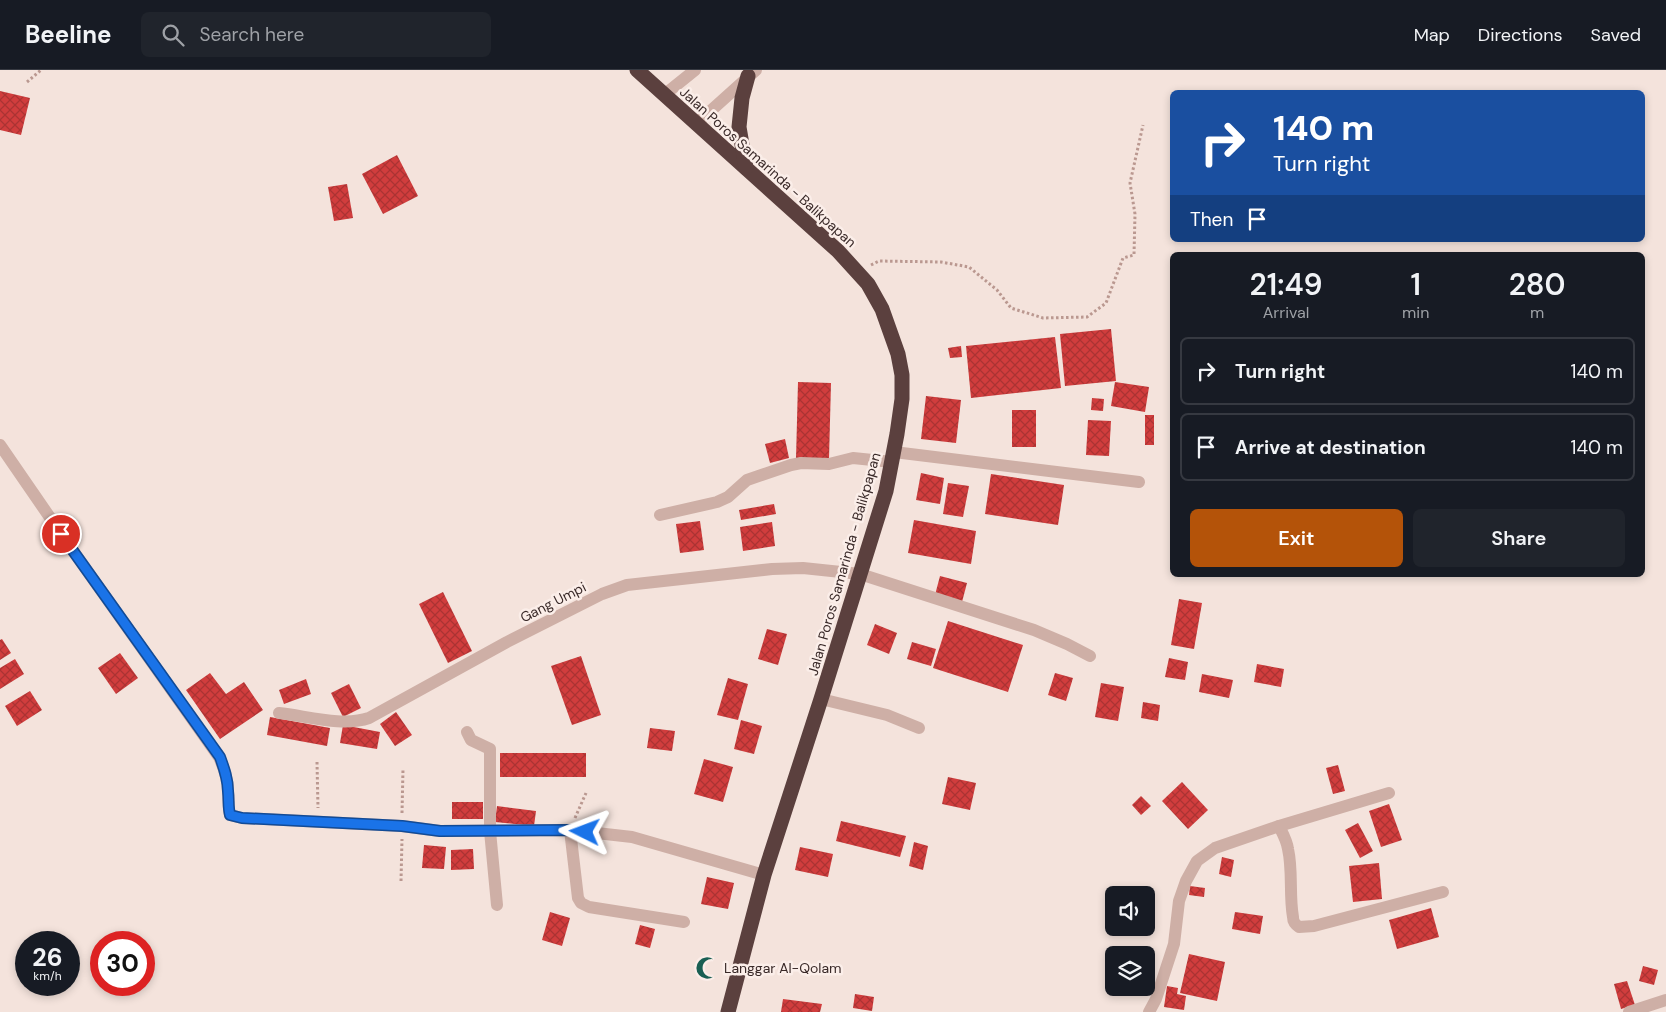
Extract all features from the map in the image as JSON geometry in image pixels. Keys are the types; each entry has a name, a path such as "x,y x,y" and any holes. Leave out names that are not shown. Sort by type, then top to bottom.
{"highway":[{"name":"Jalan Poros Samarinda - Balikpapan","path":"637,70 838,251 858,272 868,284 882,309 898,354 902,375 902,399 886,491 764,875 728,1012"},
{"path":"746,168 739,126 742,98 752,73"}],"street":[{"path":"664,95 695,70"},
{"path":"696,124 752,73"},
{"path":"0,445 220,757 226,770 230,815 242,818 402,826 440,831 570,830 632,837 764,875"},
{"path":"660,515 717,502 748,480 796,464 829,464 853,458 893,457 1138,482"},
{"name":"Gang Umpi","path":"279,713 345,722 364,720 507,642 602,594 627,586 772,569 803,568 860,574 1034,630 1068,644 1090,656"},
{"path":"821,699 894,717 919,728"},
{"path":"467,732 471,740 490,749 490,831 497,905"},
{"path":"1149,1012 1156,999 1174,944 1179,901 1186,881 1197,861 1215,848 1279,826 1389,793"},
{"path":"1279,826 1289,851 1292,877 1292,917 1294,923 1299,927 1314,926 1443,892"},
{"path":"570,830 578,898 581,903 589,907 684,922"},
{"path":"1629,1012 1665,997"}],"path":[{"path":"27,82 41,70"},
{"path":"858,272 879,261 941,262 969,267 997,290 1011,308 1043,318 1087,317 1106,303 1123,258 1134,255 1135,214 1130,183 1143,125"},
{"path":"317,762 318,822"},
{"path":"570,830 586,793"}],"building":[{"path":"0,91 30,98 21,135 0,130"},
{"path":"397,155 418,196 383,214 362,174"},
{"path":"347,184 353,218 334,221 328,187"},
{"path":"1111,329 1116,381 1065,386 1060,334"},
{"path":"1055,337 1061,388 971,398 966,346"},
{"path":"961,346 962,357 950,358 948,348"},
{"path":"798,382 831,383 829,459 796,459"},
{"path":"1115,382 1149,387 1145,412 1111,406"},
{"path":"926,396 961,400 956,443 921,439"},
{"path":"1092,398 1104,399 1103,411 1091,410"},
{"path":"1012,410 1036,410 1036,447 1012,447"},
{"path":"1145,415 1154,415 1154,445 1145,445"},
{"path":"1088,420 1111,421 1109,456 1086,455"},
{"path":"785,439 789,458 770,463 765,444"},
{"path":"921,473 944,478 940,504 916,500"},
{"path":"991,474 1064,485 1058,525 985,514"},
{"path":"948,483 969,486 963,517 943,514"},
{"path":"774,504 776,514 741,520 739,510"},
{"path":"914,520 976,531 971,564 908,553"},
{"path":"700,521 704,550 680,553 676,524"},
{"path":"772,522 775,546 743,551 740,527"},
{"path":"940,576 967,583 962,602 935,595"},
{"path":"443,592 472,651 448,663 419,604"},
{"path":"1179,599 1202,603 1194,649 1171,645"},
{"path":"948,621 1023,645 1008,692 933,668"},
{"path":"875,624 897,633 889,654 867,645"},
{"path":"767,629 787,634 778,665 758,659"},
{"path":"2,639 11,653 0,660 0,640"},
{"path":"912,642 936,649 931,666 907,659"},
{"path":"120,653 138,678 116,694 98,668"},
{"path":"581,656 601,715 572,725 551,666"},
{"path":"1169,658 1188,662 1185,680 1165,677"},
{"path":"15,659 24,674 0,689 0,668"},
{"path":"1257,664 1284,669 1281,687 1254,682"},
{"path":"210,673 226,694 244,682 263,710 220,739 186,690"},
{"path":"1055,673 1073,678 1066,701 1048,695"},
{"path":"1202,674 1233,680 1229,698 1199,692"},
{"path":"728,678 748,684 738,720 717,715"},
{"path":"306,679 311,694 284,704 279,690"},
{"path":"1101,683 1124,687 1118,721 1095,717"},
{"path":"349,684 361,708 343,717 331,693"},
{"path":"30,691 42,710 17,726 5,706"},
{"path":"1143,702 1160,705 1158,721 1141,718"},
{"path":"396,712 412,735 395,746 380,724"},
{"path":"270,717 330,728 327,746 267,735"},
{"path":"741,720 762,726 754,754 734,749"},
{"path":"343,725 380,732 377,749 340,743"},
{"path":"650,728 675,731 672,751 647,748"},
{"path":"500,753 586,753 586,777 500,777"},
{"path":"704,759 733,767 723,802 694,794"},
{"path":"1338,765 1345,791 1333,794 1326,768"},
{"path":"948,777 976,783 970,810 942,804"},
{"path":"1182,782 1208,810 1188,829 1162,801"},
{"path":"1141,796 1151,806 1141,815 1132,805"},
{"path":"452,802 483,802 483,819 452,819"},
{"path":"1389,804 1402,840 1381,847 1369,811"},
{"path":"497,806 536,811 534,826 495,822"},
{"path":"841,821 906,836 900,857 836,841"},
{"path":"1358,823 1373,851 1360,858 1345,830"},
{"path":"914,842 928,846 923,870 909,866"},
{"path":"424,845 446,847 444,869 422,868"},
{"path":"800,847 833,854 828,877 795,870"},
{"path":"473,849 474,869 451,870 451,850"},
{"path":"1222,857 1234,860 1231,877 1219,874"},
{"path":"1379,863 1382,899 1353,902 1349,866"},
{"path":"707,877 734,883 728,909 701,904"},
{"path":"1190,886 1205,888 1204,897 1189,895"},
{"path":"1431,908 1439,937 1397,949 1389,920"},
{"path":"550,912 570,918 562,946 542,940"},
{"path":"1235,912 1263,916 1260,934 1232,929"},
{"path":"640,925 655,929 650,948 635,944"},
{"path":"1189,954 1225,962 1217,1001 1180,993"},
{"path":"1643,966 1658,970 1654,985 1639,981"},
{"path":"1627,981 1635,1005 1621,1009 1614,984"},
{"path":"1167,986 1178,988 1177,994 1186,996 1184,1010 1164,1007"},
{"path":"855,994 874,997 872,1011 853,1008"},
{"path":"783,999 822,1004 820,1012 781,1012"}],"place":[{"name":"Langgar Al-Qolam","path":"707,968"}],"route":[{"path":"61,534 220,757 226,770 230,815 242,818 402,826 440,831 570,830 585,832"}]}
